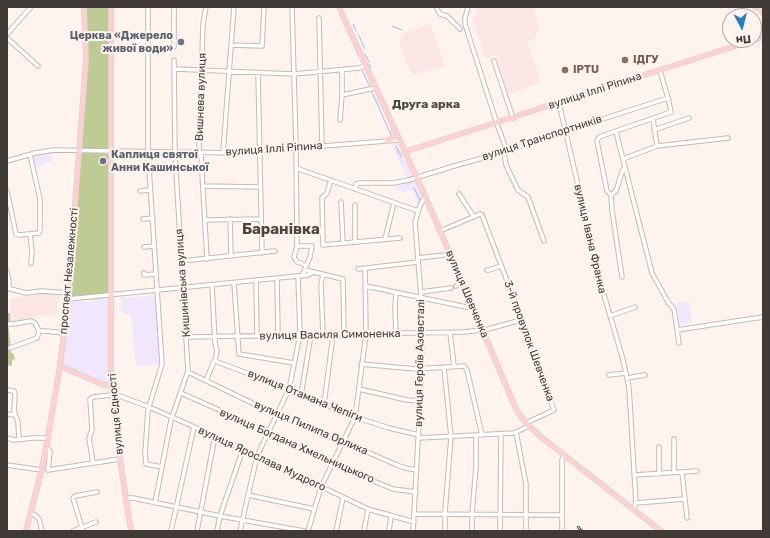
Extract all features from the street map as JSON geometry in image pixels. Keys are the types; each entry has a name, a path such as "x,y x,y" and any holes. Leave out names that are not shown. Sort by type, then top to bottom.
{"main road":[{"name":"проспект Незалежності","path":"26,531 46,447 46,438 60,366 68,299 86,59 84,7"},
{"path":"111,7 111,296"},
{"name":"вулиця Шевченка","path":"339,7 426,198 512,401 528,424 564,455 661,531"},
{"name":"вулиця Іллі Ріпина","path":"404,152 763,37"},
{"path":"387,141 393,138 394,129"},
{"path":"409,163 409,154 416,148"},
{"name":"вулиця Єдності","path":"111,296 111,386 131,531"},
{"path":"60,366 102,384 111,386"}],"street":[{"path":"7,34 32,7"},
{"path":"148,7 148,151 162,364 149,407 146,464 162,467"},
{"path":"174,7 174,47"},
{"name":"Вишнева вулиця","path":"206,7 203,24 201,70 200,152 207,259"},
{"path":"224,153 234,7"},
{"path":"232,45 262,46 264,7"},
{"path":"292,7 297,246 294,255 297,262 306,265"},
{"path":"436,7 440,14 447,16 460,29"},
{"path":"468,7 465,24 506,151 506,165 518,190 527,195 530,199 544,241"},
{"path":"320,18 322,146"},
{"path":"111,34 116,33 134,37"},
{"path":"7,38 38,66"},
{"name":"Кишинівська вулиця","path":"156,502 172,418 188,372 174,152 174,60"},
{"path":"494,61 513,118"},
{"path":"175,69 294,74 342,70 365,66"},
{"path":"340,120 342,70"},
{"path":"622,276 611,195 607,191 597,141 598,138 670,112 668,98 660,71"},
{"path":"258,73 262,252"},
{"path":"342,95 375,88"},
{"name":"вулиця Транспортників","path":"355,189 356,184 359,183 393,183 416,178 506,151 565,130 668,98"},
{"name":"вулиця Івана Франка","path":"559,103 600,285 622,356 627,378 636,503 634,509"},
{"path":"654,130 689,118"},
{"path":"653,119 657,146"},
{"path":"616,132 652,273 668,302 674,309 679,343"},
{"path":"624,159 657,146 728,138"},
{"name":"вулиця Іллі Ріпина","path":"7,161 54,150 224,153 399,140"},
{"path":"7,191 16,233 18,235 40,232 40,199 30,155"},
{"path":"611,195 616,190 625,166"},
{"path":"296,168 418,210"},
{"path":"331,180 327,193 322,198 323,245 400,238"},
{"path":"203,186 260,187"},
{"path":"140,191 150,190"},
{"name":"3-й провулок Шевченка","path":"459,194 474,217 480,214 482,215 554,410 528,424"},
{"name":"вулиця Героїв Азовсталі","path":"413,531 422,368 421,294 415,222 422,201 426,198"},
{"path":"341,202 343,243"},
{"path":"385,239 394,203"},
{"path":"355,206 355,241"},
{"path":"440,231 474,217"},
{"path":"143,219 152,218"},
{"path":"230,219 231,256"},
{"path":"205,220 261,219"},
{"path":"30,234 32,252 31,263"},
{"path":"144,247 154,246"},
{"path":"240,531 257,456 289,389 300,336 300,276 305,270 312,246 297,246"},
{"path":"182,261 275,251"},
{"path":"358,269 418,260 449,253"},
{"name":"3-й провулок Шевченка","path":"487,270 501,266"},
{"path":"308,531 321,487 355,417 366,335 365,268"},
{"path":"305,270 342,279 344,335"},
{"path":"7,271 10,282 8,288 26,293 42,291 68,293"},
{"path":"68,299 111,296 300,276 308,275 314,272"},
{"path":"144,273 144,275 156,274"},
{"path":"323,275 321,284 323,335"},
{"path":"277,278 278,336"},
{"path":"256,280 257,336"},
{"path":"234,283 239,354 294,362"},
{"path":"456,286 462,283"},
{"path":"206,381 215,361 217,351 212,285"},
{"path":"366,286 396,292 421,294 466,307 472,307"},
{"path":"421,294 451,288"},
{"path":"396,292 396,334"},
{"path":"610,316 635,307"},
{"path":"677,330 763,317"},
{"name":"вулиця Василя Симоненка","path":"186,337 366,335 450,332 482,330 521,320"},
{"path":"8,324 31,321 35,323 39,332 37,338 10,348"},
{"path":"39,332 45,331 64,333"},
{"path":"450,332 454,366"},
{"path":"301,395 311,335"},
{"path":"324,404 333,335"},
{"name":"вулиця Отамана Чепіги","path":"215,361 289,389 355,417 419,436 451,437 501,434 516,432 528,424"},
{"path":"361,364 422,368 463,365 466,368 482,435"},
{"path":"444,367 451,437 445,531"},
{"name":"вулиця Пилипа Орлика","path":"188,372 277,415 397,465 417,470"},
{"path":"609,375 626,373"},
{"path":"627,378 645,375"},
{"path":"359,389 407,400 420,401"},
{"path":"7,390 14,391 15,415 18,422 19,439"},
{"name":"вулиця Богдана Хмельницького","path":"181,393 268,432 332,464 393,489 416,492"},
{"path":"93,463 89,438 92,430 90,399 93,397 112,394"},
{"name":"вулиця Ярослава Мудрого","path":"112,394 149,407 215,436 368,509 414,522"},
{"path":"7,414 15,415"},
{"path":"171,531 194,427"},
{"path":"516,432 526,484 526,531"},
{"path":"500,531 501,434"},
{"path":"472,531 476,466 476,435"},
{"path":"197,531 215,436"},
{"path":"7,438 46,438"},
{"path":"674,440 674,472"},
{"path":"659,446 659,474"},
{"path":"46,447 50,450 48,470 120,459"},
{"path":"217,531 220,516 243,449"},
{"path":"562,531 562,460 564,455"},
{"path":"7,465 41,470"},
{"path":"634,475 697,471"},
{"path":"682,472 687,518"},
{"path":"82,530 72,500 73,497 97,492"},
{"path":"248,495 314,509"},
{"path":"126,498 156,502 220,516 304,531"},
{"path":"336,531 343,498"},
{"path":"636,503 684,499"},
{"path":"364,531 368,509"},
{"path":"31,513 39,519 41,531"},
{"path":"414,514 561,515"},
{"path":"389,531 391,516"},
{"path":"73,531 82,530 96,522"}],"shaded area":[{"path":"477,7 533,7 539,25 535,39 527,42 541,83 508,94 496,55 485,59 473,20"},
{"path":"427,24 432,27 445,66 413,75 399,45 402,34"},
{"path":"392,145 399,149 421,193 422,197 419,205 413,191 410,190 405,192 397,189 398,184 407,179"},
{"path":"55,151 51,157 51,162 44,163 44,165 34,168 31,156"},
{"path":"38,293 59,294 56,316 38,315 37,317 29,317 27,319 10,322 10,299 37,295"},
{"path":"155,295 160,365 136,366 131,314 124,314 121,312 121,298 141,296 141,299 143,299 143,296"},
{"path":"108,298 109,380 106,383 103,383 62,365 70,303 74,300 90,302 94,299"},
{"path":"689,302 692,323 680,325 677,303"}],"green space":[{"path":"86,7 109,7 109,149 83,149 81,145 88,59"},
{"path":"85,152 110,154 110,290 106,294 72,297 70,295 80,156"},
{"path":"7,313 10,313 10,322 8,323 11,353 13,353 15,359 12,360 12,366 7,365"}],"waterway":[{"path":"353,24 356,31"},
{"path":"392,26 402,30"},
{"path":"358,34 365,49"},
{"path":"365,54 369,62"},
{"path":"369,64 371,68"},
{"path":"361,68 370,87"},
{"path":"371,90 391,135"},
{"path":"396,146 401,156"},
{"path":"414,188 421,202"}],"railway":[{"path":"578,527 582,531"}],"place":[{"name":"Церква «Джерело живої води»","path":"181,42"},
{"name":"ІДГУ","path":"625,60"},
{"name":"IPTU","path":"565,70"},
{"name":"Каплиця cвятої Анни Кашинської","path":"103,161"}],"district":[{"name":"Друга арка","path":"426,105"},
{"name":"Баранівка","path":"281,230"}]}
